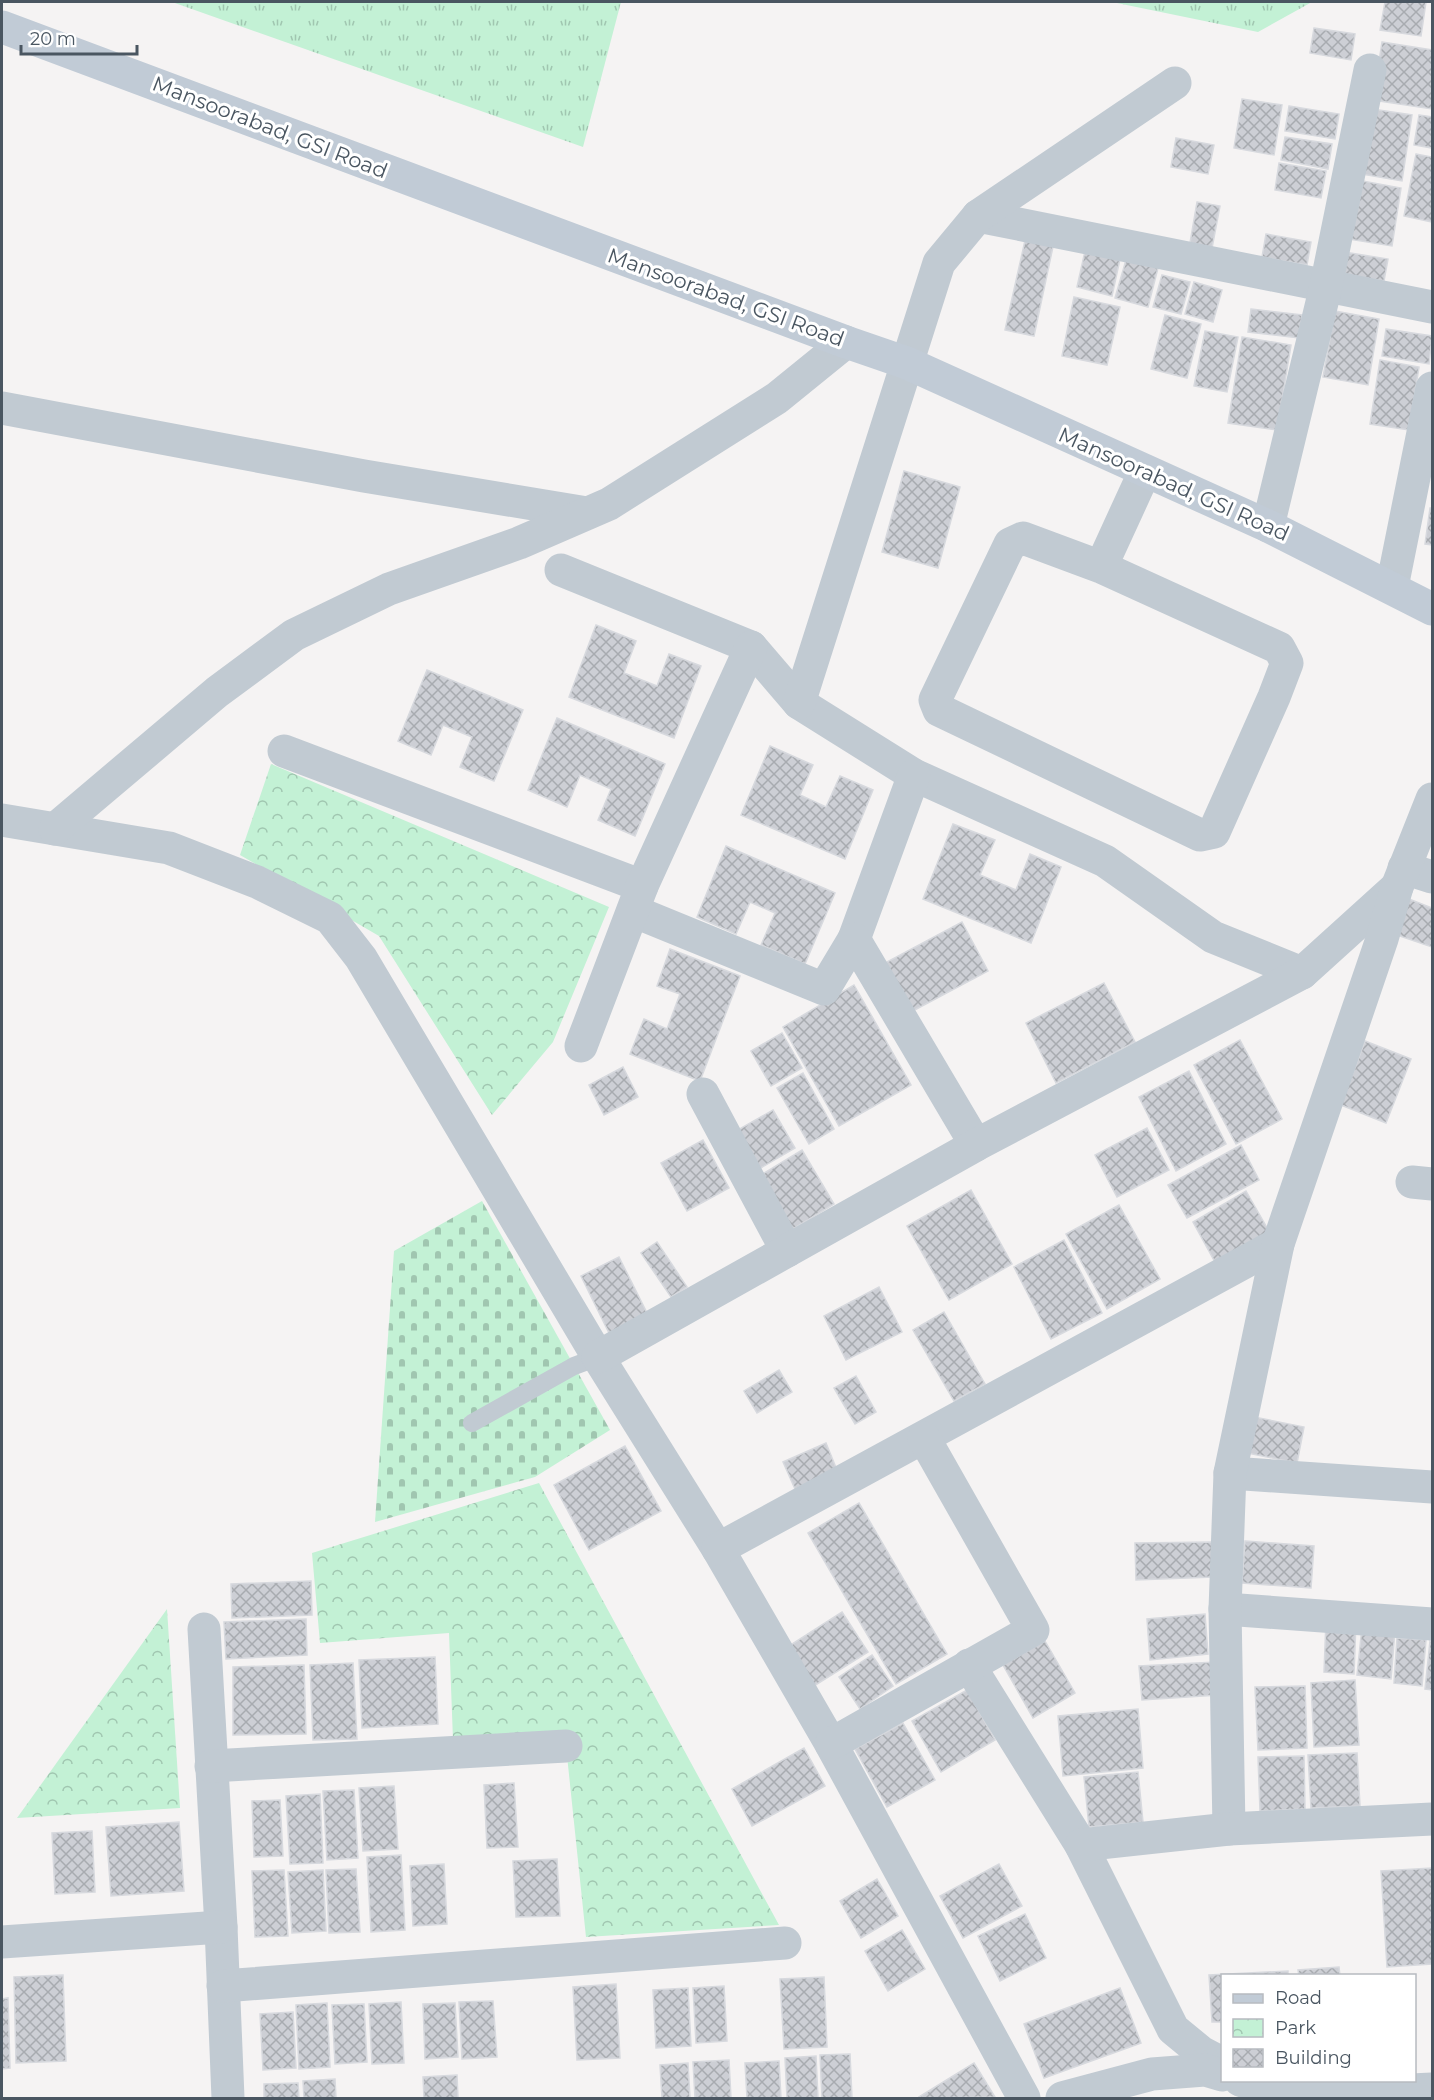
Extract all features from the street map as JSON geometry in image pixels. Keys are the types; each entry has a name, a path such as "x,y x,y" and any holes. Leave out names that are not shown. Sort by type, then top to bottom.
{"street":[{"name":"Mansoorabad, GSI Road","path":"2,27 907,363 1268,526 1432,609"},
{"path":"1268,526 1326,286 1370,70"},
{"path":"799,703 939,263 978,216 1174,83"},
{"path":"978,216 1432,307"},
{"path":"55,829 218,692 294,636 390,589 519,543 609,504 777,398 846,342"},
{"path":"1392,587 1432,388"},
{"path":"2,408 364,476 587,513"},
{"path":"1101,567 1145,471"},
{"path":"1023,538 1101,567 1279,648 1287,663 1214,832 1200,835 939,710 936,700 1010,544 1023,538"},
{"path":"561,570 751,647 799,703 914,775 1106,861 1213,937 1302,973"},
{"path":"581,1046 637,898 751,647"},
{"path":"284,751 637,898 824,989 854,939 914,775"},
{"path":"1229,1829 1225,1609 1230,1473 1278,1244 1382,939 1411,877 1432,799"},
{"path":"2,820 169,848 257,882 330,918 361,958 598,1357 718,1549 831,1744 1024,2098"},
{"path":"598,1357 976,1145 1302,973 1411,877"},
{"path":"854,939 976,1145"},
{"path":"703,1094 786,1251"},
{"path":"718,1549 1278,1244"},
{"path":"831,1744 1032,1630 924,1438"},
{"path":"1230,1473 1432,1487"},
{"path":"1225,1609 1432,1624"},
{"path":"204,1629 228,2098"},
{"path":"969,1665 1082,1845 1173,2029 1201,2052 1221,2062"},
{"path":"211,1766 566,1746"},
{"path":"1082,1845 1229,1829 1432,1819"},
{"path":"2,1942 221,1927"},
{"path":"224,1986 785,1943"},
{"path":"1062,2098 1152,2074 1205,2070 1221,2075"},
{"path":"1246,2082 1291,2097 1432,2089"},
{"path":"1262,2082 1291,2097"}],"lane":[{"path":"472,1423 574,1366 598,1357"}],"green space":[{"path":"172,2 621,2 583,147"},
{"path":"1112,2 1312,2 1258,32"},
{"path":"271,764 609,907 553,1042 492,1115 379,936 240,855"},
{"path":"482,1201 610,1430 535,1477 375,1522 394,1251"},
{"path":"539,1483 779,1925 586,1937 566,1746 453,1740 449,1633 320,1643 312,1553"},
{"path":"167,1609 180,1808 17,1818"}],"building":[{"path":"1385,2 1426,2 1421,36 1380,30"},
{"path":"1314,28 1355,34 1351,60 1310,53"},
{"path":"1382,42 1432,50 1432,109 1373,100"},
{"path":"1242,99 1282,105 1274,155 1234,148"},
{"path":"1289,106 1339,114 1335,139 1285,131"},
{"path":"1372,109 1412,115 1402,181 1361,174"},
{"path":"1419,115 1432,117 1432,148 1414,145"},
{"path":"1285,137 1332,144 1328,169 1281,160"},
{"path":"1176,138 1214,145 1208,174 1171,167"},
{"path":"1416,154 1432,157 1432,222 1404,216"},
{"path":"1279,163 1326,171 1321,198 1275,190"},
{"path":"1357,180 1401,188 1392,246 1348,239"},
{"path":"1197,202 1220,206 1212,248 1190,243"},
{"path":"1266,234 1311,242 1307,265 1262,257"},
{"path":"1026,236 1054,242 1034,336 1005,330"},
{"path":"1085,251 1120,259 1112,296 1077,287"},
{"path":"1344,252 1388,259 1384,281 1341,274"},
{"path":"1126,260 1158,268 1148,307 1115,298"},
{"path":"1162,275 1190,282 1181,314 1153,307"},
{"path":"1194,282 1222,290 1213,322 1185,314"},
{"path":"1074,297 1120,307 1107,365 1062,356"},
{"path":"1251,309 1302,315 1299,338 1248,332"},
{"path":"1335,311 1379,319 1368,385 1323,377"},
{"path":"1165,315 1201,324 1187,378 1151,369"},
{"path":"1386,329 1432,336 1429,364 1382,356"},
{"path":"1205,331 1238,337 1227,392 1194,386"},
{"path":"1242,337 1291,345 1277,430 1228,423"},
{"path":"1380,360 1419,367 1409,430 1370,424"},
{"path":"904,471 960,487 938,568 882,552"},
{"path":"1430,508 1432,508 1432,545 1425,544"},
{"path":"596,625 636,641 624,673 657,686 669,654 701,666 674,738 569,697"},
{"path":"427,670 523,710 494,781 460,767 472,737 443,725 431,755 398,741"},
{"path":"557,718 665,764 635,836 598,820 611,789 580,775 567,807 528,790"},
{"path":"770,746 813,765 800,795 826,807 840,776 873,790 845,859 741,815"},
{"path":"953,824 995,840 980,875 1016,890 1030,854 1061,867 1031,943 923,899"},
{"path":"726,846 835,893 805,964 761,945 775,913 750,902 736,934 697,917"},
{"path":"1409,899 1432,908 1432,947 1397,935"},
{"path":"962,922 988,971 911,1012 885,963"},
{"path":"670,949 740,976 700,1081 630,1054 644,1019 667,1029 680,994 657,986"},
{"path":"1104,983 1135,1042 1056,1083 1026,1023"},
{"path":"854,985 911,1085 839,1126 783,1027"},
{"path":"782,1033 802,1068 771,1086 751,1051"},
{"path":"1240,1040 1282,1119 1236,1144 1194,1065"},
{"path":"1365,1041 1411,1059 1386,1123 1341,1105"},
{"path":"623,1067 638,1097 604,1115 589,1085"},
{"path":"1189,1071 1226,1144 1176,1171 1139,1097"},
{"path":"803,1073 834,1129 809,1144 777,1088"},
{"path":"773,1110 795,1148 759,1169 736,1131"},
{"path":"1147,1128 1169,1170 1117,1197 1095,1155"},
{"path":"703,1140 729,1188 687,1211 661,1163"},
{"path":"1241,1145 1259,1180 1187,1218 1168,1185"},
{"path":"802,1150 834,1204 793,1229 761,1175"},
{"path":"971,1190 1012,1264 949,1300 907,1226"},
{"path":"1246,1191 1270,1233 1216,1264 1193,1222"},
{"path":"1119,1205 1160,1279 1107,1309 1066,1234"},
{"path":"1064,1240 1102,1313 1051,1339 1014,1267"},
{"path":"657,1242 687,1287 671,1297 641,1253"},
{"path":"619,1257 647,1313 609,1333 581,1276"},
{"path":"879,1287 902,1332 846,1360 824,1316"},
{"path":"944,1312 985,1384 954,1401 913,1330"},
{"path":"779,1370 792,1392 757,1413 744,1391"},
{"path":"856,1376 876,1412 855,1424 834,1388"},
{"path":"1254,1417 1304,1427 1297,1463 1247,1453"},
{"path":"826,1443 837,1470 795,1489 783,1462"},
{"path":"625,1446 661,1511 589,1550 554,1485"},
{"path":"859,1503 947,1654 896,1684 808,1533"},
{"path":"1245,1541 1314,1546 1311,1588 1242,1583"},
{"path":"1213,1542 1213,1577 1136,1580 1135,1543"},
{"path":"311,1581 312,1615 232,1618 231,1584"},
{"path":"842,1612 868,1652 814,1686 789,1646"},
{"path":"1205,1614 1208,1654 1150,1660 1147,1619"},
{"path":"306,1619 307,1655 226,1659 224,1622"},
{"path":"1326,1621 1356,1622 1354,1674 1324,1672"},
{"path":"1362,1627 1395,1630 1391,1679 1357,1675"},
{"path":"1397,1638 1426,1640 1422,1686 1394,1683"},
{"path":"1045,1641 1075,1693 1033,1718 1003,1665"},
{"path":"1430,1641 1432,1642 1432,1690 1425,1689"},
{"path":"872,1655 893,1686 860,1709 839,1677"},
{"path":"435,1657 438,1724 362,1728 359,1660"},
{"path":"1216,1662 1218,1695 1142,1700 1139,1666"},
{"path":"353,1663 357,1739 313,1740 310,1665"},
{"path":"304,1665 306,1734 233,1735 233,1667"},
{"path":"1355,1680 1359,1745 1314,1747 1311,1683"},
{"path":"1305,1686 1307,1748 1258,1750 1255,1687"},
{"path":"967,1690 995,1740 941,1772 912,1721"},
{"path":"1138,1709 1143,1768 1063,1776 1058,1716"},
{"path":"903,1723 935,1780 887,1807 855,1749"},
{"path":"804,1748 825,1786 752,1826 732,1789"},
{"path":"1357,1753 1360,1806 1311,1808 1308,1755"},
{"path":"1304,1756 1305,1809 1260,1811 1258,1757"},
{"path":"1138,1772 1143,1822 1089,1827 1084,1777"},
{"path":"514,1783 518,1847 487,1848 484,1785"},
{"path":"394,1786 398,1849 363,1851 359,1788"},
{"path":"354,1790 358,1858 327,1860 323,1791"},
{"path":"320,1794 323,1863 290,1864 286,1796"},
{"path":"280,1800 283,1856 254,1857 252,1801"},
{"path":"179,1822 184,1891 111,1896 106,1827"},
{"path":"92,1831 95,1892 55,1894 52,1833"},
{"path":"401,1855 405,1930 371,1932 367,1857"},
{"path":"557,1859 560,1916 516,1917 513,1861"},
{"path":"444,1864 447,1924 413,1926 410,1866"},
{"path":"999,1864 1022,1906 963,1938 940,1896"},
{"path":"1432,1868 1432,1964 1387,1967 1381,1871"},
{"path":"356,1869 360,1932 329,1933 326,1870"},
{"path":"284,1870 288,1936 255,1937 252,1871"},
{"path":"323,1870 326,1931 292,1933 288,1872"},
{"path":"877,1879 898,1916 861,1938 840,1901"},
{"path":"1025,1914 1046,1958 1000,1981 978,1936"},
{"path":"902,1930 925,1969 888,1991 865,1951"},
{"path":"1339,1967 1340,1974 1299,1974 1298,1970"},
{"path":"1288,1971 1288,1974 1229,1974"},
{"path":"1221,1974 1221,2022 1212,2022 1209,1975"},
{"path":"63,1975 66,2061 16,2063 14,1977"},
{"path":"824,1977 827,2047 784,2049 780,1979"},
{"path":"616,1984 620,2058 577,2060 573,1987"},
{"path":"724,1986 727,2041 696,2043 693,1988"},
{"path":"688,1988 691,2046 656,2048 653,1990"},
{"path":"1120,1988 1141,2043 1044,2078 1024,2024"},
{"path":"8,1998 10,2068 2,2069 2,1999"},
{"path":"493,2001 497,2057 462,2059 459,2002"},
{"path":"401,2002 404,2063 372,2064 369,2004"},
{"path":"327,2003 330,2067 299,2069 296,2005"},
{"path":"455,2003 458,2057 425,2059 423,2004"},
{"path":"364,2004 367,2062 335,2064 332,2005"},
{"path":"293,2012 296,2068 263,2070 260,2014"},
{"path":"850,2054 852,2098 822,2098 820,2055"},
{"path":"816,2056 818,2098 787,2098 785,2058"},
{"path":"729,2060 731,2098 695,2098 693,2062"},
{"path":"779,2061 781,2098 747,2098 745,2063"},
{"path":"688,2063 690,2098 662,2098 660,2065"},
{"path":"974,2063 995,2097 919,2097"},
{"path":"457,2075 458,2098 424,2098 423,2077"},
{"path":"335,2079 336,2098 304,2098 303,2081"},
{"path":"298,2083 299,2098 264,2098 264,2084"}]}
